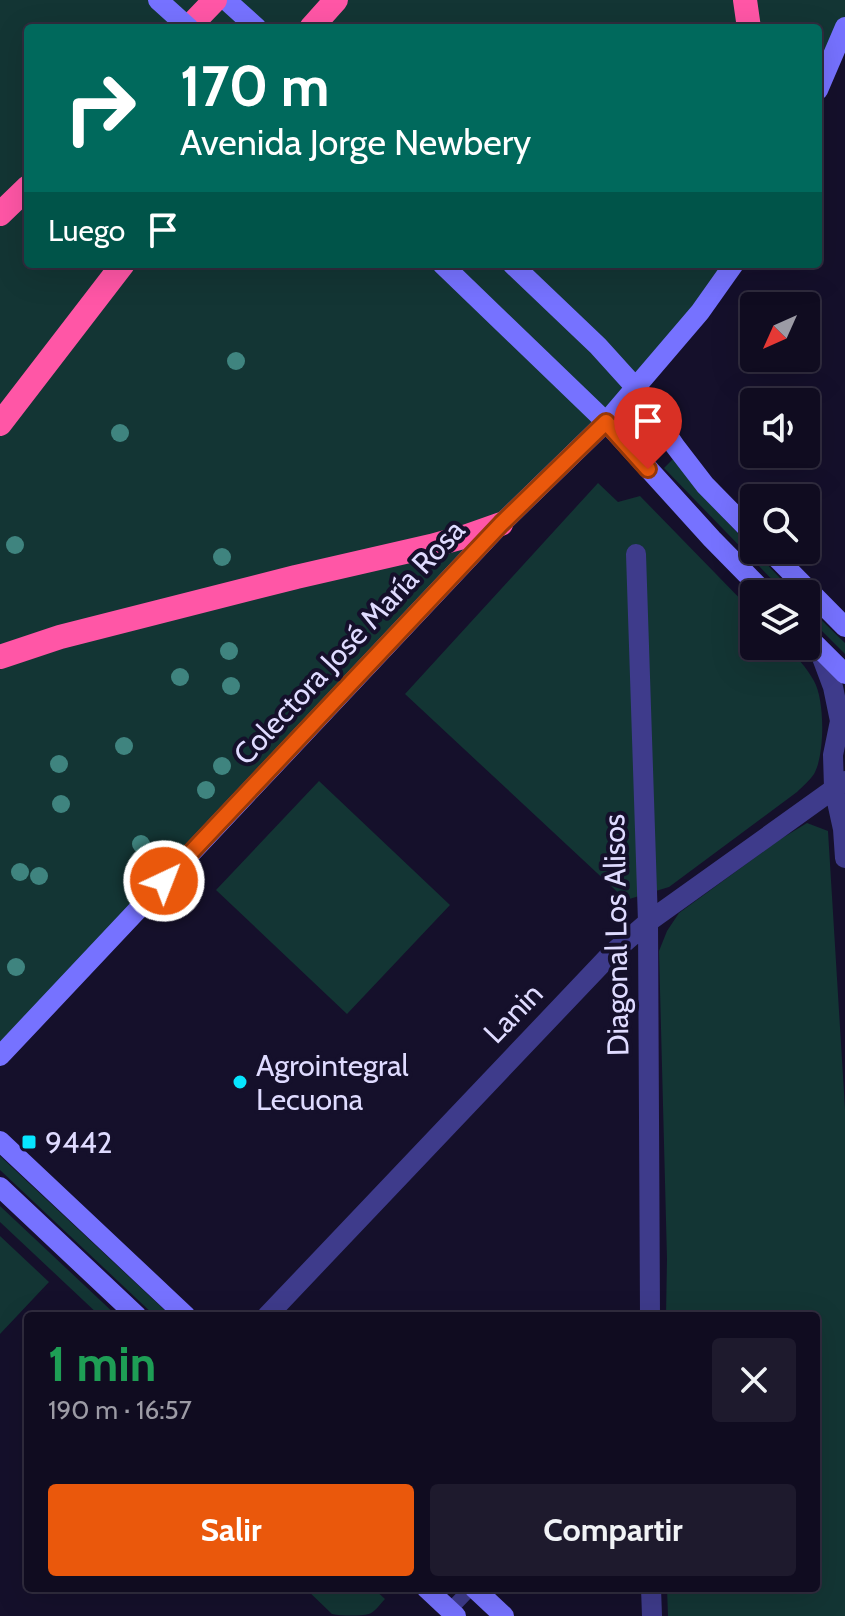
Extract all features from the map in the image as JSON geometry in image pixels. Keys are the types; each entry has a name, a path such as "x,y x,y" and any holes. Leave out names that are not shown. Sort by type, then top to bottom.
{"highway":[{"path":"193,24 215,0"},
{"path":"315,24 336,0"},
{"path":"745,0 748,24"},
{"path":"0,214 24,191"},
{"path":"0,424 120,268"},
{"path":"0,657 60,637 431,546 501,524"}],"main road":[{"path":"158,0 185,24"},
{"path":"226,0 253,24"},
{"path":"822,81 845,27"},
{"path":"446,268 606,422 752,580"},
{"path":"516,268 598,346 636,388 705,485 740,521"},
{"name":"Colectora José María Rosa","path":"0,1056 501,524 606,422 700,312 731,268"},
{"path":"783,564 845,627"},
{"path":"820,649 845,674"},
{"path":"0,1141 182,1312"},
{"path":"0,1187 133,1312"},
{"path":"430,1592 453,1613"},
{"path":"477,1592 504,1616"}],"street":[{"name":"Diagonal Los Alisos","path":"636,554 648,922 650,1312"},
{"path":"820,659 833,687 840,721 833,755 840,784 845,858"},
{"name":"Lanin","path":"271,1312 610,955 648,922 840,784"},
{"path":"651,1592 652,1616"}],"lane":[{"path":"453,1613 470,1592"}],"green space":[{"path":"0,0 845,0 845,27 822,81 822,24 24,24 24,268 731,268 700,312 0,1056"},
{"path":"674,458 697,490 740,536 740,546 664,468"},
{"path":"598,483 618,502 640,496 740,599 740,660 799,660 805,667 818,690 822,741 818,765 797,792 669,887 626,900 405,694"},
{"path":"757,564 767,564 782,580 772,580"},
{"path":"820,619 845,643 845,654 820,629"},
{"path":"319,781 450,905 347,1014 216,890"},
{"path":"807,823 828,831 845,1109 845,1616 668,1616 667,1592 820,1592 820,1312 666,1312 659,951 679,913"},
{"path":"0,1156 167,1312 151,1312 0,1170"},
{"path":"0,1206 113,1312 96,1312 0,1222"},
{"path":"0,1236 49,1282 0,1334"},
{"path":"309,1592 377,1592 385,1599 369,1614 332,1614"}],"place":[{"name":"Agrointegral Lecuona","path":"240,1082"},
{"name":"9442","path":"29,1142"}],"route":[{"path":"164,881 501,524 606,422 648,469"}]}
